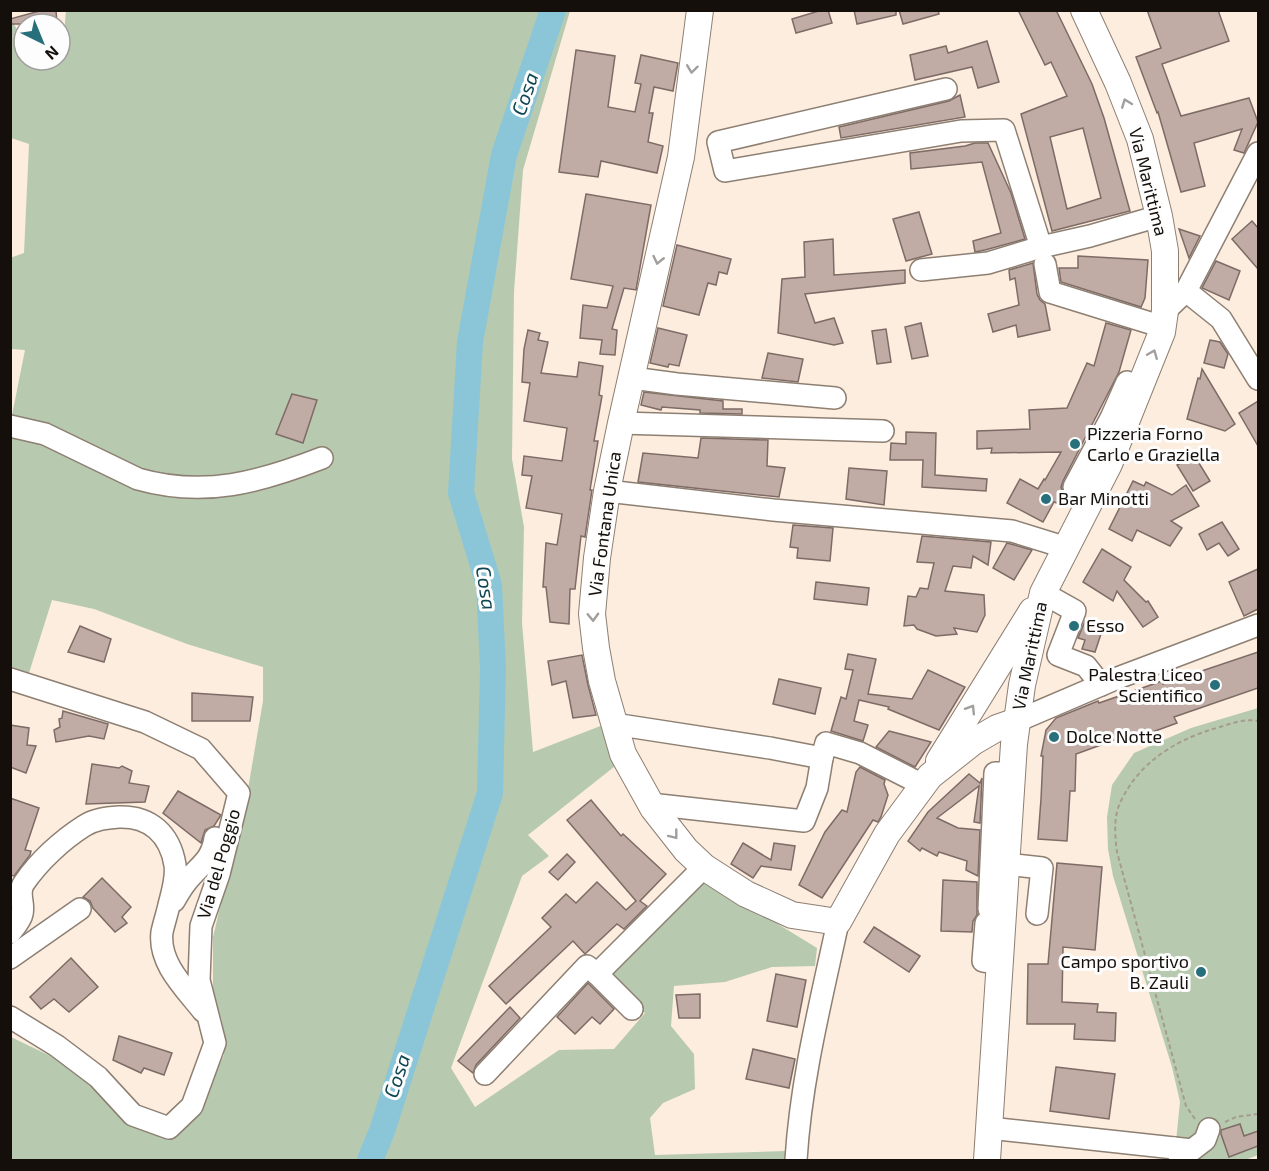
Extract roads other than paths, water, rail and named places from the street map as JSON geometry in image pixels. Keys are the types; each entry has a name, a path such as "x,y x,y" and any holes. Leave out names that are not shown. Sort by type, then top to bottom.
{"main road":[{"name":"Via Fontana Unica","path":"700,10 681,157 621,423 607,491 597,558 592,614 602,681 623,754 650,804 686,850 704,867 746,894 792,915 838,922"},
{"name":"Via Marittima","path":"987,1161 1000,963 1001,872 1022,685 1043,593 1093,495 1104,451 1118,421 1139,389 1164,319 1166,260 1159,216 1140,140 1118,83 1084,10"},
{"path":"838,922 887,834 926,781 1043,593"},
{"path":"926,781 973,742 997,728 1017,721"}],"street":[{"path":"946,89 718,142 725,171 961,131 1004,130 1043,255 1050,292 1164,319 1186,291 1258,153"},
{"path":"921,270 1043,255 1090,236 1159,216"},
{"path":"1186,291 1221,319 1258,379"},
{"path":"632,378 835,398"},
{"path":"621,423 883,431"},
{"path":"10,426 45,434 138,479 154,484 180,487 215,488 277,476 322,458"},
{"path":"607,491 772,510 1012,531 1067,548"},
{"path":"1043,593 1075,611 1058,655 1086,666 1101,685"},
{"path":"1017,721 1101,685 1258,626"},
{"name":"Via del Poggio","path":"10,679 145,722 201,749 239,793 219,874 201,926 199,980 215,1043 192,1106 169,1128 134,1115 98,1077 57,1046 10,1017"},
{"path":"614,724 822,758"},
{"path":"650,804 804,821 817,788 826,743 860,753 926,781"},
{"path":"10,933 22,913 20,897 22,886 35,868 84,826 102,818 123,817 144,820 159,830 168,844 175,866 174,885 162,933 163,952 170,968 208,1019"},
{"path":"168,909 188,880 213,851 215,838"},
{"path":"597,974 704,867"},
{"path":"1000,963 983,961 987,916 1001,872 1042,868 1037,914"},
{"path":"10,958 80,909"},
{"path":"796,1161 801,1098 838,922"},
{"path":"485,1074 587,966 633,1009"},
{"path":"989,1128 1179,1154 1192,1150 1205,1140 1209,1129"}],"waterway":[{"name":"Cosa","path":"370,1160 382,1131 490,793 493,668 489,585 461,493 470,342 504,155 553,10"}],"place":[{"name":"Pizzeria Forno Carlo e Graziella","path":"1075,444"},
{"name":"Bar Minotti","path":"1046,499"},
{"name":"Esso","path":"1074,626"},
{"name":"Palestra Liceo Scientifico","path":"1215,685"},
{"name":"Dolce Notte","path":"1054,737"},
{"name":"Campo sportivo B. Zauli","path":"1201,972"}]}
